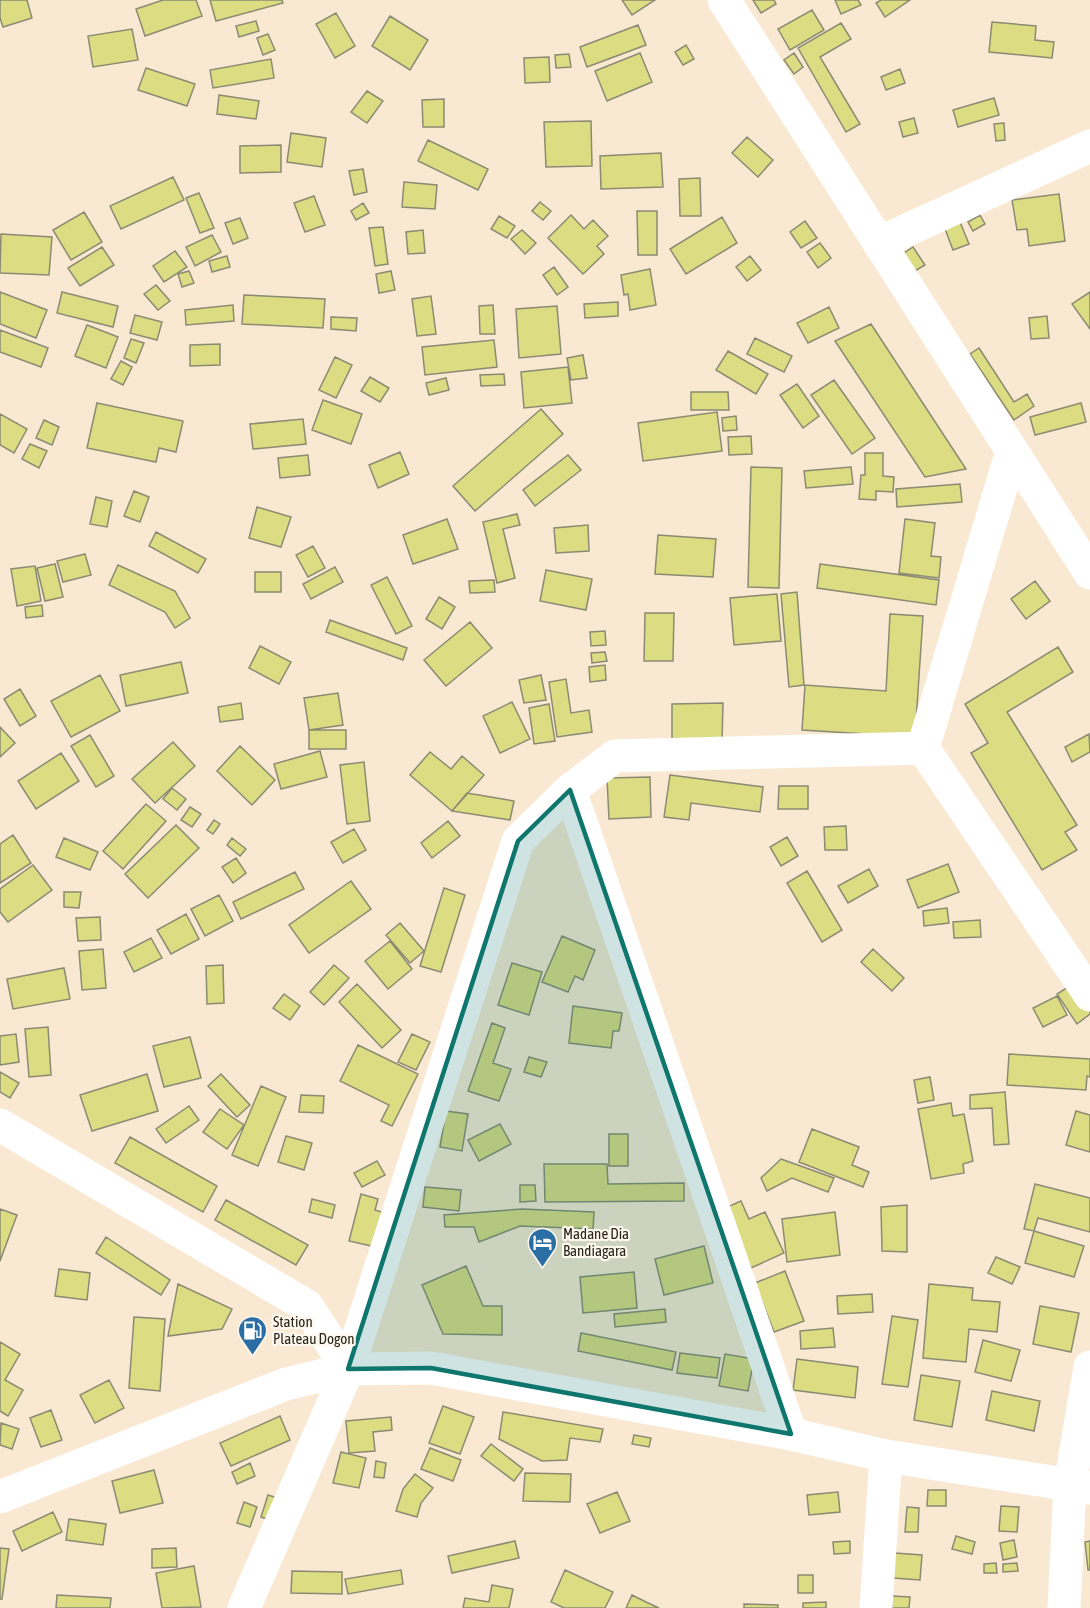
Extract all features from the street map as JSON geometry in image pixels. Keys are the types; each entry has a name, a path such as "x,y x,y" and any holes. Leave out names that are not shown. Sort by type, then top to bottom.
{"street":[{"path":"724,0 1090,573"},
{"path":"879,243 1090,146"},
{"path":"923,748 1012,451"},
{"path":"244,1608 348,1369 518,842 570,790 615,756 923,748"},
{"path":"923,748 1090,994"},
{"path":"570,790 791,1434"},
{"path":"0,1125 307,1306 348,1369"},
{"path":"1064,1608 1080,1487 1090,1367"},
{"path":"0,1497 286,1384 348,1369 431,1368 791,1434 886,1456 1080,1487"},
{"path":"876,1608 886,1456"}],"highlighted area":[{"path":"570,790 791,1434 431,1368 348,1369 518,841"}],"building":[{"path":"0,0 27,0 32,18 3,27 0,18"},
{"path":"163,0 196,0 202,16 145,36 136,9"},
{"path":"210,0 282,0 283,3 216,21"},
{"path":"622,0 655,0 632,15"},
{"path":"753,0 774,0 776,4 761,13"},
{"path":"835,0 858,0 861,5 841,14"},
{"path":"881,0 910,0 885,17 876,3"},
{"path":"812,10 824,30 790,50 778,29"},
{"path":"336,13 355,46 335,58 316,24"},
{"path":"390,16 428,40 410,70 372,46"},
{"path":"256,21 259,31 239,37 236,26"},
{"path":"992,22 1036,26 1035,40 1054,42 1052,58 989,52"},
{"path":"841,23 851,39 820,57 860,124 846,132 798,48"},
{"path":"638,25 646,45 587,67 580,47"},
{"path":"132,29 138,60 93,67 88,36"},
{"path":"268,34 275,50 263,55 257,38"},
{"path":"686,45 694,59 683,65 675,52"},
{"path":"640,53 652,82 607,101 595,71"},
{"path":"794,53 803,67 794,74 784,60"},
{"path":"569,54 571,67 556,68 555,55"},
{"path":"549,57 550,82 525,83 524,58"},
{"path":"271,59 274,78 213,88 210,70"},
{"path":"146,68 195,84 187,106 138,90"},
{"path":"900,69 905,83 886,90 881,77"},
{"path":"367,91 383,101 367,123 351,112"},
{"path":"219,95 259,101 256,119 217,114"},
{"path":"994,98 999,115 958,127 953,110"},
{"path":"444,99 444,127 423,127 422,100"},
{"path":"914,118 918,133 903,137 899,122"},
{"path":"591,121 592,166 546,167 544,122"},
{"path":"1004,123 1005,140 996,141 994,124"},
{"path":"291,133 326,138 322,167 287,162"},
{"path":"747,137 773,160 758,177 732,153"},
{"path":"428,140 488,169 478,190 418,161"},
{"path":"281,145 281,172 240,173 240,146"},
{"path":"661,153 663,187 601,189 600,156"},
{"path":"363,169 367,192 354,195 349,171"},
{"path":"173,177 184,200 121,229 110,206"},
{"path":"700,178 701,216 680,216 679,179"},
{"path":"404,182 437,185 435,209 402,207"},
{"path":"199,193 214,228 200,233 186,198"},
{"path":"1059,194 1065,241 1029,246 1027,229 1017,230 1012,200"},
{"path":"314,196 325,225 305,232 294,203"},
{"path":"540,202 551,211 543,220 532,211"},
{"path":"363,203 369,213 356,220 351,211"},
{"path":"637,211 657,211 657,255 638,255"},
{"path":"84,212 102,242 71,260 53,230"},
{"path":"571,215 584,229 593,220 608,236 597,246 604,254 583,274 548,238"},
{"path":"980,215 985,224 973,231 968,222"},
{"path":"499,216 515,226 507,238 491,229"},
{"path":"722,217 737,243 686,274 670,249"},
{"path":"240,218 248,238 233,244 225,223"},
{"path":"805,221 817,238 801,248 790,232"},
{"path":"960,222 969,244 953,250 945,229"},
{"path":"383,227 388,264 375,266 369,228"},
{"path":"423,230 425,253 408,254 406,232"},
{"path":"522,230 536,243 525,254 511,239"},
{"path":"1,234 52,237 49,275 0,273"},
{"path":"212,235 221,252 195,266 186,247"},
{"path":"820,243 831,258 818,268 807,252"},
{"path":"102,247 114,265 80,286 68,268"},
{"path":"913,247 925,265 915,271 904,253"},
{"path":"175,251 187,267 164,282 153,266"},
{"path":"227,256 230,267 212,272 209,261"},
{"path":"750,256 761,270 747,281 736,267"},
{"path":"554,267 568,287 557,295 543,275"},
{"path":"650,269 656,305 630,310 628,294 624,295 621,275"},
{"path":"189,271 194,283 182,287 178,274"},
{"path":"391,271 395,290 379,293 376,274"},
{"path":"156,285 170,301 158,310 144,294"},
{"path":"0,292 47,310 36,338 0,324"},
{"path":"62,292 118,306 113,327 57,313"},
{"path":"1090,292 1090,329 1072,304"},
{"path":"244,295 325,299 323,328 242,324"},
{"path":"431,296 436,334 417,336 412,299"},
{"path":"618,302 618,316 585,318 584,304"},
{"path":"233,305 234,321 186,325 185,310"},
{"path":"493,305 495,334 480,334 479,306"},
{"path":"557,306 561,354 519,358 516,309"},
{"path":"829,307 839,328 808,343 797,323"},
{"path":"135,315 162,322 157,340 130,333"},
{"path":"1047,316 1049,338 1031,339 1029,318"},
{"path":"331,317 357,318 356,331 331,329"},
{"path":"871,324 966,469 925,477 835,341"},
{"path":"87,325 118,337 106,368 75,356"},
{"path":"0,330 48,348 41,367 0,352"},
{"path":"755,338 792,356 784,372 747,354"},
{"path":"131,339 144,343 136,363 124,358"},
{"path":"494,340 497,367 425,375 422,347"},
{"path":"220,344 220,365 190,366 190,345"},
{"path":"979,348 1014,402 1027,394 1034,406 1014,420 970,354"},
{"path":"728,351 768,374 756,394 716,370"},
{"path":"583,355 587,378 571,380 567,358"},
{"path":"335,357 352,365 336,398 319,390"},
{"path":"121,361 132,367 123,385 111,379"},
{"path":"568,367 572,403 524,408 521,372"},
{"path":"504,374 505,385 481,386 480,375"},
{"path":"370,377 389,388 380,402 361,391"},
{"path":"446,378 449,390 429,395 426,383"},
{"path":"834,380 875,438 852,454 811,395"},
{"path":"797,384 819,416 803,428 780,395"},
{"path":"691,392 728,392 729,410 691,410"},
{"path":"323,400 362,414 351,444 312,430"},
{"path":"97,403 183,421 176,452 159,448 156,462 87,448"},
{"path":"1081,403 1086,422 1035,435 1030,417"},
{"path":"541,409 563,434 475,511 453,486"},
{"path":"717,412 722,451 643,461 638,423"},
{"path":"0,414 27,429 14,453 0,445"},
{"path":"736,416 737,430 723,431 722,418"},
{"path":"303,419 306,444 253,449 250,424"},
{"path":"44,420 59,427 52,445 36,438"},
{"path":"751,436 752,454 729,455 728,437"},
{"path":"30,444 47,451 39,468 22,459"},
{"path":"400,452 409,474 378,488 369,465"},
{"path":"865,453 883,453 883,476 894,477 893,492 876,491 876,500 859,499 861,475 865,475"},
{"path":"308,455 310,475 280,478 278,458"},
{"path":"568,455 581,470 535,506 523,490"},
{"path":"751,467 782,468 779,588 748,587"},
{"path":"851,467 853,484 806,488 804,471"},
{"path":"960,484 962,502 897,507 896,489"},
{"path":"134,491 149,497 140,522 124,516"},
{"path":"96,497 112,501 107,527 90,524"},
{"path":"257,507 291,517 281,547 249,538"},
{"path":"517,514 520,525 503,529 515,578 497,583 483,522"},
{"path":"447,519 458,549 413,564 403,535"},
{"path":"905,519 935,523 931,556 941,557 939,578 899,573"},
{"path":"588,525 589,551 556,553 554,528"},
{"path":"156,532 206,559 198,573 149,546"},
{"path":"658,535 716,539 713,577 655,574"},
{"path":"313,546 325,568 308,577 296,555"},
{"path":"85,554 91,575 63,582 57,561"},
{"path":"55,564 63,597 45,601 37,568"},
{"path":"820,564 939,580 936,605 817,588"},
{"path":"118,565 175,591 190,618 175,628 165,612 109,585"},
{"path":"35,566 41,601 17,606 11,569"},
{"path":"335,567 343,582 311,599 303,584"},
{"path":"546,570 592,579 586,610 540,601"},
{"path":"255,572 281,572 281,592 255,592"},
{"path":"387,577 412,626 396,634 371,585"},
{"path":"494,580 495,592 470,593 469,581"},
{"path":"1035,581 1050,601 1026,619 1011,599"},
{"path":"797,592 804,685 789,687 781,594"},
{"path":"777,594 781,641 734,645 730,598"},
{"path":"439,597 455,607 442,629 426,619"},
{"path":"42,605 43,616 26,618 25,607"},
{"path":"645,613 674,613 673,661 644,661"},
{"path":"890,614 923,616 915,737 802,730 805,685 886,691"},
{"path":"330,620 407,648 403,660 326,632"},
{"path":"470,622 492,648 446,686 424,660"},
{"path":"605,631 606,645 591,646 590,632"},
{"path":"260,646 291,662 279,684 249,668"},
{"path":"1058,647 1073,672 1007,712 1077,825 1065,832 1077,850 1042,870 971,753 988,743 965,704"},
{"path":"605,652 607,661 592,663 591,653"},
{"path":"181,662 188,693 126,706 120,675"},
{"path":"605,665 606,680 590,682 589,667"},
{"path":"100,675 120,711 71,737 51,701"},
{"path":"541,675 546,700 524,703 519,680"},
{"path":"566,679 571,713 589,710 592,732 557,737 549,682"},
{"path":"20,689 36,716 20,726 4,699"},
{"path":"338,693 343,725 309,730 304,698"},
{"path":"512,702 530,739 500,753 483,716"},
{"path":"241,703 243,719 220,722 218,707"},
{"path":"723,703 722,742 672,742 672,704"},
{"path":"549,704 555,741 534,744 529,708"},
{"path":"0,727 15,743 0,757"},
{"path":"309,730 346,730 346,749 309,749"},
{"path":"1089,734 1090,752 1072,762 1065,747"},
{"path":"90,735 114,776 96,787 71,746"},
{"path":"173,742 195,766 155,803 132,779"},
{"path":"240,746 275,780 252,805 217,771"},
{"path":"320,751 327,777 281,789 274,764"},
{"path":"430,752 451,769 462,756 484,775 452,811 410,775"},
{"path":"61,753 79,781 36,809 18,781"},
{"path":"364,762 370,821 347,824 340,765"},
{"path":"670,775 763,787 760,812 691,803 689,820 664,817"},
{"path":"650,777 651,817 609,819 607,778"},
{"path":"779,786 808,786 808,809 778,809"},
{"path":"172,788 186,799 177,810 163,799"},
{"path":"467,793 514,801 510,820 452,811"},
{"path":"146,804 166,821 123,869 103,851"},
{"path":"190,807 201,814 192,827 181,820"},
{"path":"214,820 220,824 213,834 207,830"},
{"path":"448,821 460,836 432,858 421,843"},
{"path":"176,825 199,848 148,898 125,874"},
{"path":"846,826 847,850 825,850 824,827"},
{"path":"354,829 366,850 343,863 331,842"},
{"path":"13,835 31,863 0,883 0,844"},
{"path":"787,837 798,856 781,866 770,847"},
{"path":"64,838 98,852 90,870 56,857"},
{"path":"232,838 246,849 240,856 227,845"},
{"path":"236,858 246,873 233,883 222,867"},
{"path":"948,864 959,892 918,908 907,880"},
{"path":"33,865 52,890 8,922 0,912 0,889"},
{"path":"869,869 878,886 848,903 838,886"},
{"path":"807,871 842,930 822,942 787,883"},
{"path":"295,872 304,889 241,919 233,902"},
{"path":"351,881 371,909 309,953 289,925"},
{"path":"444,888 465,895 441,972 420,966"},
{"path":"64,892 81,892 79,908 64,907"},
{"path":"219,895 233,921 205,936 191,909"},
{"path":"947,908 949,923 924,926 923,911"},
{"path":"186,914 199,939 171,954 157,930"},
{"path":"100,917 101,940 78,941 76,918"},
{"path":"980,920 981,937 954,938 953,922"},
{"path":"400,923 424,951 410,963 386,935"},
{"path":"562,936 595,950 583,980 575,976 568,992 542,982"},
{"path":"151,938 162,958 134,972 124,952"},
{"path":"390,941 412,969 388,989 365,961"},
{"path":"103,949 106,988 82,990 79,951"},
{"path":"873,949 904,978 892,991 861,962"},
{"path":"512,963 542,972 529,1015 498,1005"},
{"path":"223,965 224,1003 207,1004 206,966"},
{"path":"334,965 349,978 324,1005 310,992"},
{"path":"64,968 70,999 13,1009 7,979"},
{"path":"357,984 401,1030 382,1048 339,1002"},
{"path":"1073,984 1090,1008 1090,1014 1077,1024 1057,994"},
{"path":"284,994 300,1006 290,1020 273,1008"},
{"path":"1057,996 1067,1015 1043,1027 1033,1008"},
{"path":"573,1006 622,1013 619,1031 613,1031 611,1048 569,1043"},
{"path":"492,1023 505,1028 493,1063 511,1069 499,1101 468,1091"},
{"path":"48,1027 51,1075 29,1077 25,1029"},
{"path":"16,1034 19,1062 0,1065 0,1036"},
{"path":"412,1034 430,1042 416,1070 398,1062"},
{"path":"190,1037 201,1078 164,1087 153,1046"},
{"path":"358,1045 418,1074 392,1126 381,1121 389,1105 340,1081"},
{"path":"1009,1054 1090,1059 1090,1077 1087,1076 1086,1090 1007,1085"},
{"path":"529,1057 547,1062 541,1077 524,1072"},
{"path":"0,1072 19,1083 10,1098 0,1092"},
{"path":"147,1074 158,1111 92,1131 80,1095"},
{"path":"221,1074 250,1105 237,1117 208,1086"},
{"path":"930,1077 934,1100 918,1103 914,1080"},
{"path":"261,1086 286,1097 258,1166 232,1155"},
{"path":"1005,1092 1009,1144 994,1145 992,1108 970,1109 970,1095"},
{"path":"301,1095 324,1096 323,1113 299,1112"},
{"path":"951,1103 953,1116 964,1114 973,1161 963,1164 964,1173 931,1179 918,1109"},
{"path":"189,1106 199,1120 166,1143 156,1129"},
{"path":"220,1109 244,1125 227,1149 203,1132"},
{"path":"446,1111 468,1114 462,1151 440,1147"},
{"path":"1076,1111 1090,1115 1090,1152 1066,1145"},
{"path":"500,1124 511,1144 479,1161 468,1140"},
{"path":"812,1129 859,1147 852,1165 869,1172 863,1187 799,1162"},
{"path":"609,1134 628,1134 628,1166 609,1166"},
{"path":"286,1136 312,1143 304,1170 278,1162"},
{"path":"130,1137 217,1186 203,1212 115,1163"},
{"path":"781,1159 834,1178 828,1192 792,1178 767,1191 761,1178"},
{"path":"377,1161 385,1175 362,1187 354,1173"},
{"path":"544,1164 607,1164 608,1184 684,1183 684,1201 545,1202"},
{"path":"1035,1184 1090,1198 1090,1232 1038,1218 1034,1231 1024,1229"},
{"path":"520,1185 535,1185 536,1201 520,1202"},
{"path":"425,1187 461,1190 459,1211 423,1207"},
{"path":"361,1194 378,1199 375,1210 385,1213 376,1247 349,1241"},
{"path":"312,1199 335,1205 332,1218 309,1212"},
{"path":"226,1200 308,1245 296,1265 215,1220"},
{"path":"741,1201 749,1219 765,1212 784,1253 751,1268 723,1209"},
{"path":"907,1205 907,1252 882,1251 881,1207"},
{"path":"0,1209 17,1215 0,1261"},
{"path":"522,1209 594,1212 593,1229 520,1226 479,1242 474,1227 445,1227 444,1215"},
{"path":"835,1212 840,1255 787,1262 782,1219"},
{"path":"1034,1231 1084,1246 1074,1277 1025,1263"},
{"path":"106,1237 170,1280 161,1295 96,1253"},
{"path":"704,1246 713,1283 664,1295 655,1259"},
{"path":"996,1257 1020,1267 1012,1284 988,1273"},
{"path":"466,1266 483,1306 502,1306 502,1335 443,1334 422,1285"},
{"path":"59,1269 90,1273 87,1300 55,1296"},
{"path":"785,1271 804,1321 774,1332 755,1283"},
{"path":"634,1272 637,1308 583,1313 580,1277"},
{"path":"178,1284 232,1309 222,1329 168,1336"},
{"path":"929,1284 973,1288 972,1300 1000,1302 997,1332 969,1329 966,1362 923,1358"},
{"path":"872,1294 873,1312 838,1314 837,1296"},
{"path":"1040,1306 1079,1313 1071,1352 1033,1344"},
{"path":"665,1309 666,1322 615,1327 614,1314"},
{"path":"892,1316 918,1320 908,1387 882,1384"},
{"path":"134,1317 165,1319 160,1391 129,1388"},
{"path":"833,1328 835,1347 801,1349 800,1331"},
{"path":"581,1333 676,1352 672,1370 578,1351"},
{"path":"983,1340 1020,1350 1011,1381 975,1372"},
{"path":"0,1342 20,1354 5,1380 23,1390 8,1416 0,1411"},
{"path":"680,1353 720,1358 717,1378 677,1373"},
{"path":"725,1354 754,1359 748,1391 719,1386"},
{"path":"797,1359 858,1367 855,1398 793,1390"},
{"path":"921,1375 960,1381 952,1427 914,1420"},
{"path":"109,1380 124,1408 95,1423 80,1395"},
{"path":"992,1391 1040,1401 1034,1431 986,1420"},
{"path":"443,1406 474,1417 460,1454 429,1443"},
{"path":"51,1410 62,1440 41,1447 30,1418"},
{"path":"503,1412 603,1429 600,1442 570,1438 567,1460 542,1461 499,1439"},
{"path":"280,1416 290,1440 231,1466 220,1443"},
{"path":"391,1417 392,1430 373,1432 375,1451 349,1453 346,1421"},
{"path":"1,1423 19,1429 12,1449 0,1445"},
{"path":"634,1435 651,1438 649,1447 632,1444"},
{"path":"491,1444 523,1469 514,1481 481,1456"},
{"path":"430,1448 461,1460 453,1481 421,1469"},
{"path":"341,1452 366,1458 359,1488 333,1483"},
{"path":"376,1461 386,1463 384,1478 374,1477"},
{"path":"250,1463 255,1476 237,1484 232,1472"},
{"path":"154,1470 163,1503 120,1513 112,1481"},
{"path":"525,1473 571,1474 570,1502 523,1501"},
{"path":"415,1474 433,1488 421,1503 417,1517 396,1511 403,1489"},
{"path":"928,1490 946,1490 946,1506 927,1506"},
{"path":"617,1492 630,1521 600,1533 587,1504"},
{"path":"838,1492 840,1512 809,1515 807,1495"},
{"path":"268,1495 284,1500 277,1522 261,1517"},
{"path":"244,1502 257,1507 250,1527 237,1523"},
{"path":"1001,1506 1019,1507 1017,1532 999,1531"},
{"path":"907,1507 919,1508 918,1532 905,1532"},
{"path":"53,1512 62,1532 22,1551 13,1531"},
{"path":"69,1519 106,1524 103,1545 66,1540"},
{"path":"956,1536 975,1542 972,1554 952,1549"},
{"path":"1014,1540 1017,1557 1003,1560 1000,1543"},
{"path":"515,1541 519,1558 452,1573 448,1556"},
{"path":"850,1541 850,1553 834,1554 833,1542"},
{"path":"1090,1541 1090,1570 1088,1570 1085,1542"},
{"path":"0,1548 9,1549 2,1599 0,1599"},
{"path":"176,1548 177,1567 152,1568 152,1549"},
{"path":"895,1553 922,1555 920,1580 893,1578"},
{"path":"996,1563 997,1573 984,1573 984,1564"},
{"path":"1017,1563 1018,1571 1003,1572 1003,1564"},
{"path":"194,1566 201,1607 162,1608 156,1573"},
{"path":"401,1570 403,1584 348,1594 345,1579"},
{"path":"565,1570 613,1592 605,1608 564,1608 551,1602"},
{"path":"292,1571 342,1572 342,1594 291,1593"},
{"path":"798,1575 813,1575 813,1593 798,1593"},
{"path":"492,1585 513,1589 509,1608 463,1608 465,1598 489,1602"},
{"path":"57,1595 111,1598 110,1608 56,1608"},
{"path":"632,1595 646,1602 659,1608 626,1608"},
{"path":"892,1596 910,1597 909,1608 892,1608"},
{"path":"826,1602 826,1608 803,1608 803,1603"},
{"path":"744,1604 778,1605 778,1608 744,1608"}],"place":[{"name":"Madane Dia Bandiagara","path":"542,1268"},
{"name":"Station Plateau Dogon","path":"252,1356"}]}
